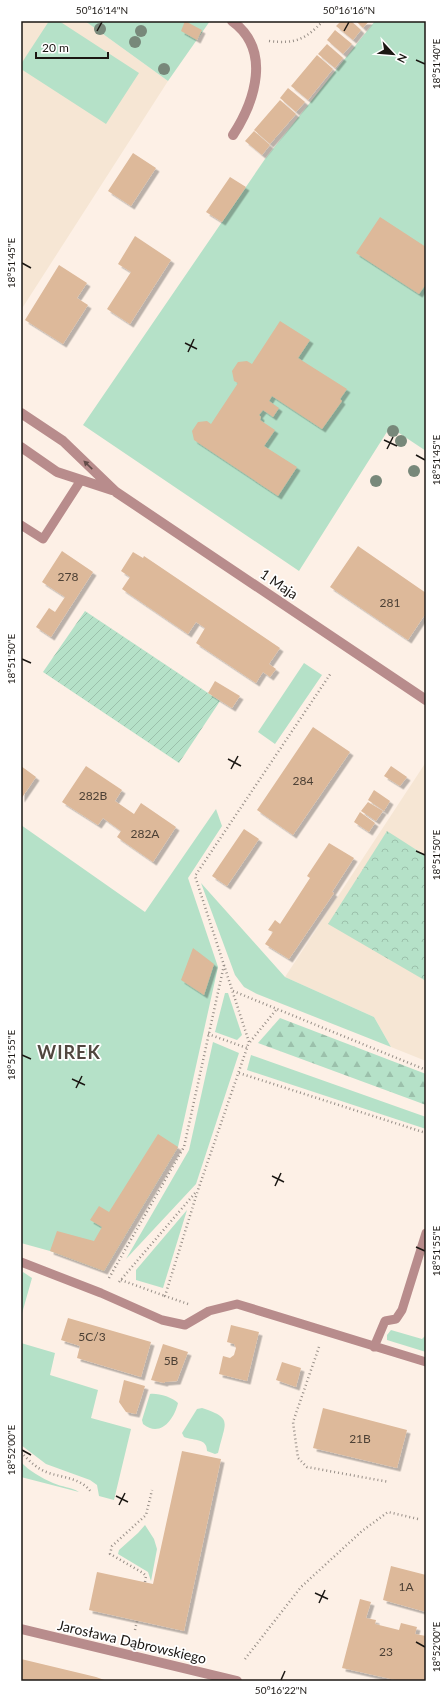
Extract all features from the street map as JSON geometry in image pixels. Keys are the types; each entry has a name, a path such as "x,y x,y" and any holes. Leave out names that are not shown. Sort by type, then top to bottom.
{"street":[{"path":"232,21 242,28 250,40 256,69 251,102 233,135"},
{"name":"1 Maja","path":"21,413 63,441 116,492 426,700"},
{"name":"1 Maja","path":"21,447 57,472 116,492"},
{"name":"Jarosława Dąbrowskiego","path":"21,1629 237,1681"}],"lane":[{"path":"21,525 43,539 81,480"},
{"path":"374,1347 385,1321 396,1319 402,1310 426,1233"},
{"path":"21,1262 104,1294 162,1320 185,1325 209,1311 237,1304 324,1332 426,1362"}],"path":[{"path":"242,28 256,37 269,41 285,43 301,40 323,21"},
{"path":"249,1042 195,876 331,673"},
{"path":"104,1294 184,1147 224,964"},
{"path":"232,991 426,1070"},
{"path":"165,1296 198,1190 249,1042 276,1010"},
{"path":"208,1034 247,1048"},
{"path":"239,1073 426,1133"},
{"path":"104,1294 121,1280 198,1190"},
{"path":"121,1280 209,1311"},
{"path":"324,1332 293,1422 298,1458 307,1467 389,1482"},
{"path":"21,1452 36,1466 49,1473 79,1482 86,1486 91,1492"},
{"path":"145,1582 146,1576 143,1573 110,1554 110,1551 112,1546 146,1515 152,1490"},
{"path":"245,1659 301,1587 362,1531 388,1512 418,1518"},
{"path":"136,1630 137,1621"}],"shaded area":[{"path":"21,21 85,21 168,81 21,310"},
{"path":"426,762 426,1061 391,1047 374,1017 285,977"}],"green space":[{"path":"49,21 59,21 139,73 106,124 21,69 21,64"},
{"path":"85,21 210,21 168,81"},
{"path":"375,21 426,21 426,451 390,427 299,571 83,425 265,159"},
{"path":"85,611 220,701 179,763 43,672"},
{"path":"304,663 322,675 275,744 258,732"},
{"path":"216,809 222,826 188,878 218,967 178,1147 104,1271 50,1251 21,1243 21,825 145,912"},
{"path":"387,831 426,856 426,981 328,924"},
{"path":"201,883 285,977 374,1017 391,1047 257,994 244,987 235,975"},
{"path":"225,993 228,993 242,1035 237,1040 215,1032"},
{"path":"280,1018 426,1074 426,1105 258,1043"},
{"path":"213,1042 239,1053 196,1184 126,1259 189,1150"},
{"path":"251,1055 426,1117 426,1129 247,1070"},
{"path":"187,1210 163,1288 136,1280 136,1270"},
{"path":"23,1272 32,1278 21,1317 21,1278"},
{"path":"391,1330 422,1339 426,1335 426,1352 387,1340 387,1335"},
{"path":"21,1343 55,1353 50,1375 98,1390 91,1418 131,1429 114,1500 99,1496 97,1485 90,1480 46,1464 21,1445"},
{"path":"150,1394 165,1396 178,1403 170,1421 160,1428 149,1428 143,1424 142,1420"},
{"path":"202,1408 212,1411 222,1418 224,1422 224,1432 218,1453 215,1454 207,1451 203,1442 184,1437 182,1433 197,1409"},
{"path":"21,1462 44,1479 79,1492 21,1477"},
{"path":"145,1525 154,1539 157,1549 151,1581 148,1572 118,1554 119,1550"}],"building":[{"path":"185,21 202,30 197,40 181,31"},
{"path":"341,21 351,21 361,30 353,40 336,26"},
{"path":"356,21 369,21 363,28"},
{"path":"335,30 352,44 343,54 327,40"},
{"path":"327,44 343,58 335,68 318,54"},
{"path":"317,55 333,69 308,100 291,86"},
{"path":"288,88 305,102 296,112 280,98"},
{"path":"280,100 296,114 270,144 254,130"},
{"path":"254,131 270,145 262,155 245,141"},
{"path":"133,153 156,168 131,206 108,191"},
{"path":"230,177 246,187 222,222 206,212"},
{"path":"380,217 426,247 426,284 419,294 356,253"},
{"path":"135,236 171,260 130,324 107,309 131,272 118,264"},
{"path":"59,265 87,283 77,298 88,305 63,344 25,320"},
{"path":"280,321 310,340 298,358 347,389 340,399 342,401 322,429 272,396 269,401 279,408 273,417 263,410 259,415 261,417 260,420 275,430 264,446 297,467 278,496 194,440 192,431 198,422 207,421 211,424 238,383 234,381 232,371 238,362 247,361 252,364"},
{"path":"358,546 426,593 426,613 408,640 330,587"},
{"path":"62,551 93,572 51,637 36,627 49,608 55,612 65,597 42,582"},
{"path":"133,552 143,558 144,556 280,648 269,664 276,669 270,677 263,672 256,683 196,643 205,628 196,622 188,634 122,589 130,577 121,571"},
{"path":"215,681 240,696 232,708 208,693"},
{"path":"313,727 350,752 293,835 257,810"},
{"path":"21,766 36,777 21,799"},
{"path":"86,766 122,790 115,801 134,814 141,803 176,827 153,862 117,837 121,831 103,818 98,825 62,802"},
{"path":"391,766 407,777 400,786 384,776"},
{"path":"374,790 390,801 384,811 368,800"},
{"path":"368,802 383,811 376,821 361,811"},
{"path":"360,812 375,823 369,832 354,822"},
{"path":"244,829 259,839 227,886 212,876"},
{"path":"329,843 354,858 332,892 334,893 289,959 265,944 273,932 268,930 275,920 280,924 310,878 307,876"},
{"path":"193,948 214,964 204,995 181,980"},
{"path":"158,1134 178,1147 104,1271 50,1251 57,1231 94,1241 102,1227 90,1220 99,1206 109,1212"},
{"path":"68,1318 151,1342 141,1377 77,1358 80,1346 61,1340"},
{"path":"231,1325 259,1332 247,1381 219,1374 223,1356 230,1358 234,1355 236,1348 234,1344 227,1342"},
{"path":"163,1344 188,1352 177,1381 164,1383 151,1380"},
{"path":"282,1362 301,1368 296,1387 276,1380"},
{"path":"124,1380 145,1386 136,1414 126,1412 119,1402"},
{"path":"323,1408 407,1430 397,1468 313,1448"},
{"path":"182,1451 221,1459 184,1631 89,1610 97,1572 153,1584"},
{"path":"391,1566 426,1575 426,1612 383,1600"},
{"path":"360,1599 371,1602 366,1618 376,1620 375,1624 399,1630 401,1623 417,1627 415,1634 426,1636 426,1681 400,1681 342,1668"},
{"path":"21,1659 96,1677 107,1681 21,1681"}],"district":[{"name":"WIREK","path":"69,1053"}]}
